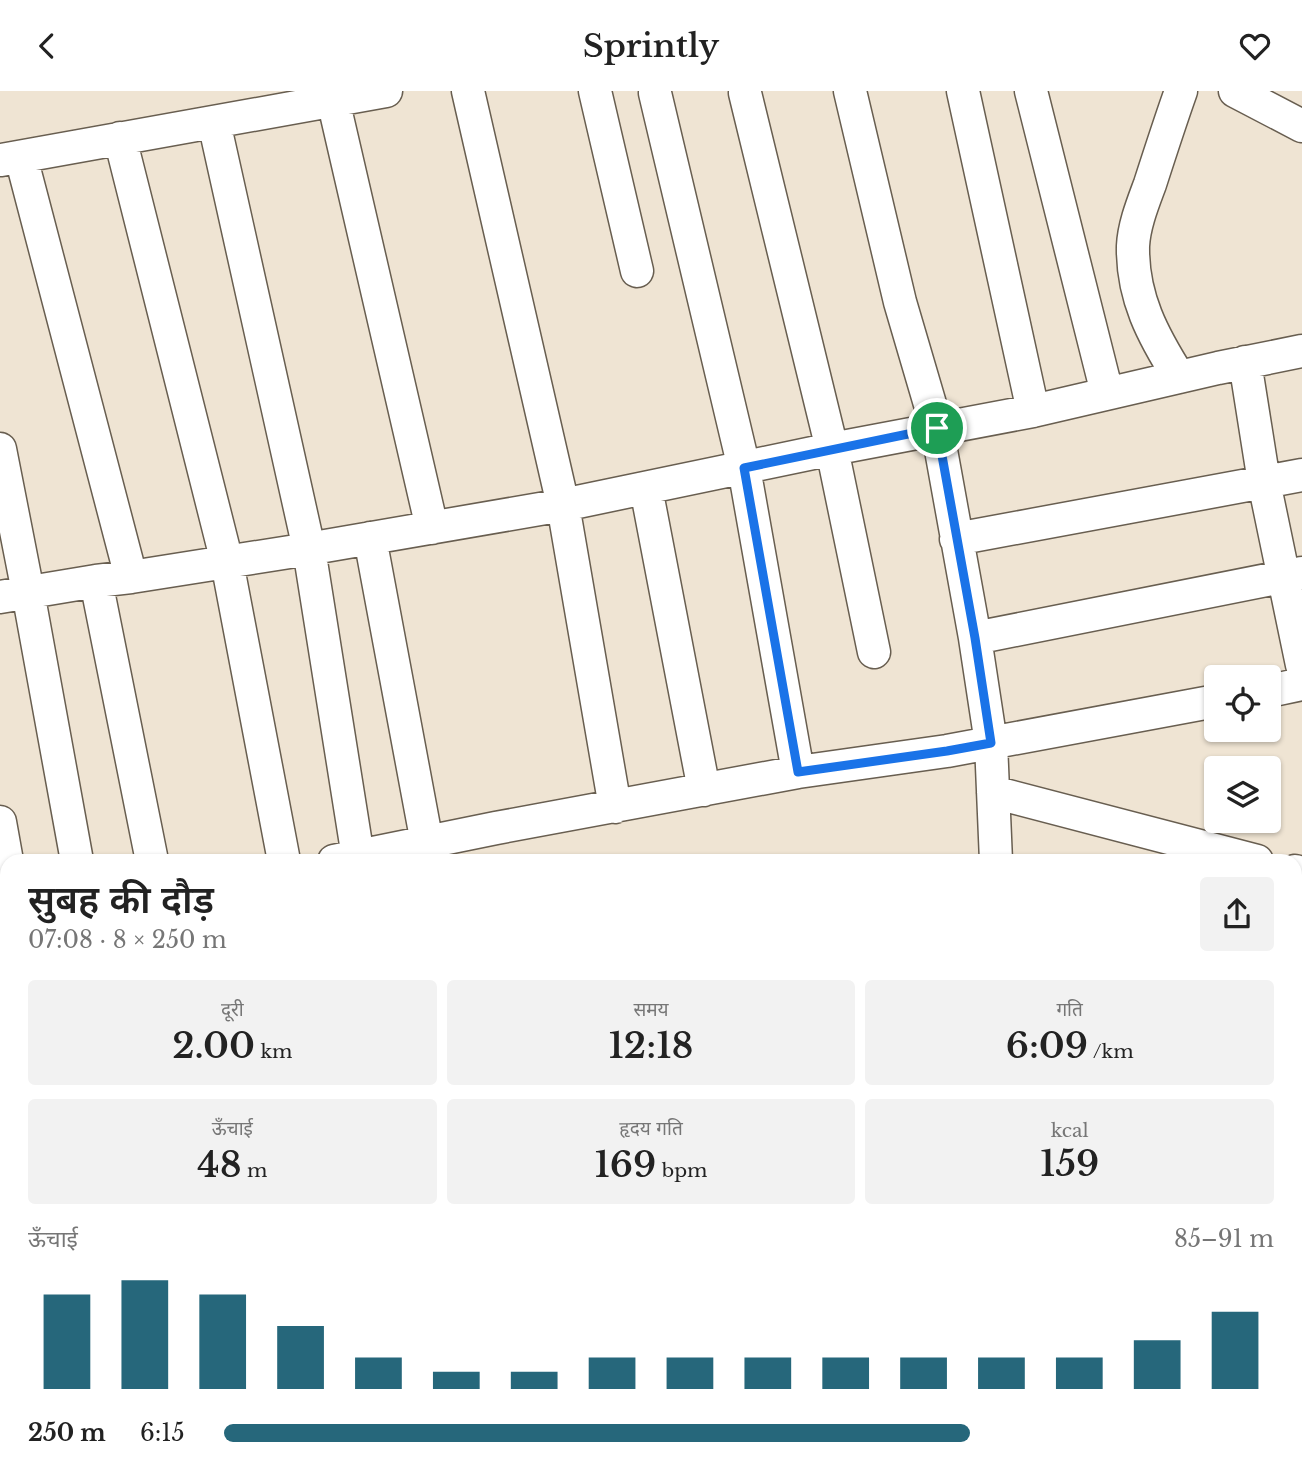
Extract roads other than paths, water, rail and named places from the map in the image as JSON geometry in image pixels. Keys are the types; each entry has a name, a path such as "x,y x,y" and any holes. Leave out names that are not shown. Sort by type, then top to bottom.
{"street":[{"path":"131,577 11,158 214,122 332,96 386,91"},
{"path":"468,91 563,505 615,807"},
{"path":"595,91 637,271"},
{"path":"850,91 900,302 937,428 991,743 996,854"},
{"path":"963,91 1033,411"},
{"path":"1031,91 1107,393"},
{"path":"1179,377 1156,342 1144,314 1134,271 1133,244 1143,204 1181,91"},
{"path":"1235,91 1302,126"},
{"path":"655,93 744,468 798,772"},
{"path":"746,93 832,449 874,652"},
{"path":"332,96 432,528"},
{"path":"214,122 309,549 345,854"},
{"path":"120,138 227,562 283,854"},
{"path":"14,595 309,549 563,505 937,428 1033,411 1302,351"},
{"path":"1245,362 1264,482 1293,575 1302,665"},
{"path":"0,449 14,595 75,854"},
{"path":"956,539 1302,475"},
{"path":"646,488 704,790"},
{"path":"370,538 427,843"},
{"path":"975,638 1293,575"},
{"path":"96,581 151,854"},
{"path":"1281,688 1302,684"},
{"path":"371,854 798,772 947,751 1204,703"},
{"path":"993,792 1230,854"},
{"path":"0,822 6,854"}]}
